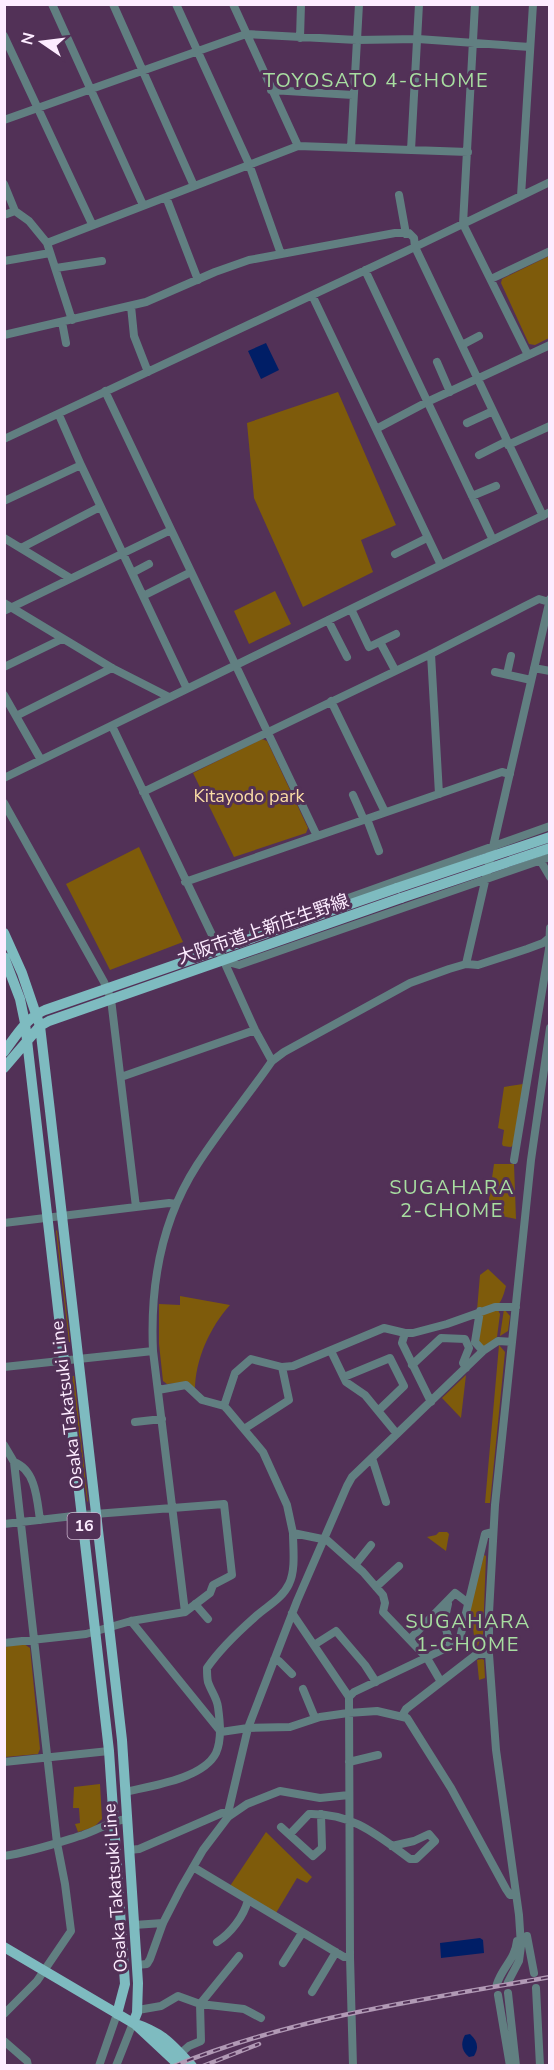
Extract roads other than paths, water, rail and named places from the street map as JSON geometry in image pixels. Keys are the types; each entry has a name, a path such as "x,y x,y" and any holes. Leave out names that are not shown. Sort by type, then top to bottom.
{"main road":[{"name":"大阪市道上新庄生野線","path":"4,1068 40,1026 49,1021 549,837"},
{"name":"大阪市道上新庄生野線","path":"399,893 549,848"},
{"name":"Osaka Takatsuki Line","path":"4,933 22,973 40,1026 122,1740 137,1965 138,2010 133,2023"},
{"name":"大阪市道上新庄生野線","path":"4,1052 26,1023 36,1014 107,988 222,956"},
{"name":"Osaka Takatsuki Line","path":"4,957 20,999 26,1023 109,1751 125,1984 117,2014"},
{"path":"4,1947 133,2023 152,2029 169,2040 192,2066"},
{"path":"133,2023 180,2066"}],"street":[{"path":"52,4 143,205"},
{"path":"113,4 194,186"},
{"path":"176,4 249,164 281,254"},
{"path":"233,4 298,146"},
{"path":"300,38 301,4"},
{"path":"351,147 359,4"},
{"path":"411,150 419,4"},
{"path":"475,4 464,224 528,355"},
{"path":"521,196 533,4"},
{"path":"4,120 246,34 357,40 418,39 530,47"},
{"path":"4,36 92,224"},
{"path":"271,90 353,95"},
{"path":"47,243 298,146 468,152"},
{"path":"4,439 549,182"},
{"path":"4,184 15,211 29,220 47,243 72,320"},
{"path":"399,195 406,234"},
{"path":"166,197 198,280"},
{"path":"4,215 15,211"},
{"path":"4,335 146,302 249,260 395,233 409,233 414,238 415,247 479,378 507,443 546,514 4,778"},
{"path":"491,279 549,251"},
{"path":"4,261 50,253"},
{"path":"56,267 102,261"},
{"path":"365,270 493,540"},
{"path":"312,295 441,565"},
{"path":"131,306 134,336 148,372"},
{"path":"62,322 66,343"},
{"path":"462,345 479,336"},
{"path":"376,429 549,345"},
{"path":"436,362 450,392"},
{"path":"105,392 317,836"},
{"path":"467,423 493,411"},
{"path":"59,415 187,689"},
{"path":"479,455 549,426"},
{"path":"4,501 81,465"},
{"path":"472,496 496,486"},
{"path":"21,548 100,507"},
{"path":"7,607 171,530"},
{"path":"4,538 70,578"},
{"path":"395,554 428,538"},
{"path":"132,573 149,564"},
{"path":"143,596 191,572"},
{"path":"143,792 539,600 549,601 546,636 531,680 466,964"},
{"path":"7,607 112,668 169,697"},
{"path":"351,609 369,647 396,634"},
{"path":"328,620 347,657"},
{"path":"4,667 63,639"},
{"path":"380,642 395,670"},
{"path":"431,654 440,794"},
{"path":"507,674 511,656"},
{"path":"16,716 112,668"},
{"path":"534,668 549,671"},
{"path":"495,672 531,680"},
{"path":"4,695 41,760"},
{"path":"331,700 385,812"},
{"path":"112,726 255,1030 272,1061"},
{"path":"185,882 502,772 510,774"},
{"path":"353,795 379,851"},
{"path":"4,803 111,999 136,1207"},
{"path":"222,956 227,942 549,826"},
{"path":"222,956 239,965 549,857"},
{"path":"540,860 549,877"},
{"path":"185,1611 153,1351 152,1316 154,1284 163,1243 176,1204 202,1157 272,1061 284,1052 410,982 466,964 478,965 527,949 543,943 549,933"},
{"path":"514,1160 549,950 549,933"},
{"path":"508,1982 521,1952 519,1915 496,1750 489,1653 493,1532 512,1342 549,1028"},
{"path":"121,1077 255,1030"},
{"path":"527,1074 542,1078"},
{"path":"4,1223 176,1204"},
{"path":"224,1406 235,1373 251,1359 282,1367 302,1363 344,1343 384,1328 405,1333 447,1324 495,1307 516,1307"},
{"path":"480,1311 476,1342 483,1351"},
{"path":"405,1333 402,1343 431,1402"},
{"path":"412,1365 441,1338 465,1339 469,1348 463,1363 466,1368"},
{"path":"137,1965 147,1964 163,1923 193,1867 228,1815 248,1728 292,1613 352,1477 483,1351 498,1341 512,1342"},
{"path":"4,1367 153,1351"},
{"path":"331,1351 352,1388 365,1395 398,1434"},
{"path":"344,1377 390,1358 404,1386 379,1410"},
{"path":"244,1429 290,1400 282,1367"},
{"path":"125,1792 177,1781 208,1763 216,1753 221,1732 218,1703 208,1682 207,1668 225,1646 284,1593 290,1583 292,1573 293,1533 287,1505 263,1452 224,1406 202,1400 186,1385 158,1390"},
{"path":"135,1422 162,1419"},
{"path":"4,1445 14,1462 46,1758 71,1930 45,1971 4,2014"},
{"path":"372,1458 386,1502"},
{"path":"14,1462 21,1464 36,1488 40,1520"},
{"path":"4,1524 82,1515 224,1504 232,1575 213,1585 210,1593 185,1611 131,1621 96,1631 4,1643"},
{"path":"349,1697 354,1692 459,1642 485,1534 493,1532"},
{"path":"293,1533 324,1538 355,1565 382,1595 385,1603 383,1612 427,1658 441,1683"},
{"path":"355,1565 371,1545"},
{"path":"376,1587 398,1566"},
{"path":"410,1639 457,1593 468,1604"},
{"path":"448,1601 444,1622 452,1647"},
{"path":"195,1604 208,1619"},
{"path":"292,1613 349,1697 350,1957 353,2066"},
{"path":"131,1621 221,1732"},
{"path":"315,1645 336,1631 365,1665 376,1682"},
{"path":"402,1716 406,1709 477,1654 489,1653"},
{"path":"274,1660 292,1674"},
{"path":"303,1689 315,1719"},
{"path":"221,1732 248,1728 290,1727 315,1719 348,1713 377,1711 407,1718 450,1788 506,1889 510,1895 515,1895"},
{"path":"4,1762 109,1751"},
{"path":"349,1762 378,1755"},
{"path":"129,1850 139,1849 222,1813 228,1815 247,1804 280,1791 320,1798 349,1796"},
{"path":"290,1834 309,1814 321,1814 349,1819 392,1846"},
{"path":"281,1827 313,1856 322,1848 321,1814"},
{"path":"4,1856 57,1843 114,1821 127,1819"},
{"path":"193,1867 302,1933 344,1957 350,1957"},
{"path":"497,1984 515,1950 515,1895"},
{"path":"217,1942 225,1936 246,1910 248,1900"},
{"path":"134,1925 163,1923"},
{"path":"284,1963 302,1933"},
{"path":"527,1936 534,1973"},
{"path":"312,1992 336,1952"},
{"path":"181,2053 189,2046 201,2041 200,2004 239,1956"},
{"path":"536,1988 540,2066"},
{"path":"508,1993 516,2066"},
{"path":"498,1995 510,2066"},
{"path":"138,2010 160,2006 178,1996 200,2004 244,2009 261,2018"},
{"path":"99,2066 117,2014"},
{"path":"116,2066 133,2023"},
{"path":"4,2042 27,2061 28,2066"}],"railway":[{"path":"174,2066 219,2049 312,2022 406,2002 550,1977"},
{"path":"203,2066 259,2044"}],"district":[{"name":"TOYOSATO 4-CHOME","path":"376,80"},
{"name":"SUGAHARA 2-CHOME","path":"452,1198"},
{"name":"SUGAHARA 1-CHOME","path":"468,1632"}],"park label":[{"name":"Kitayodo park","path":"249,796"}]}
